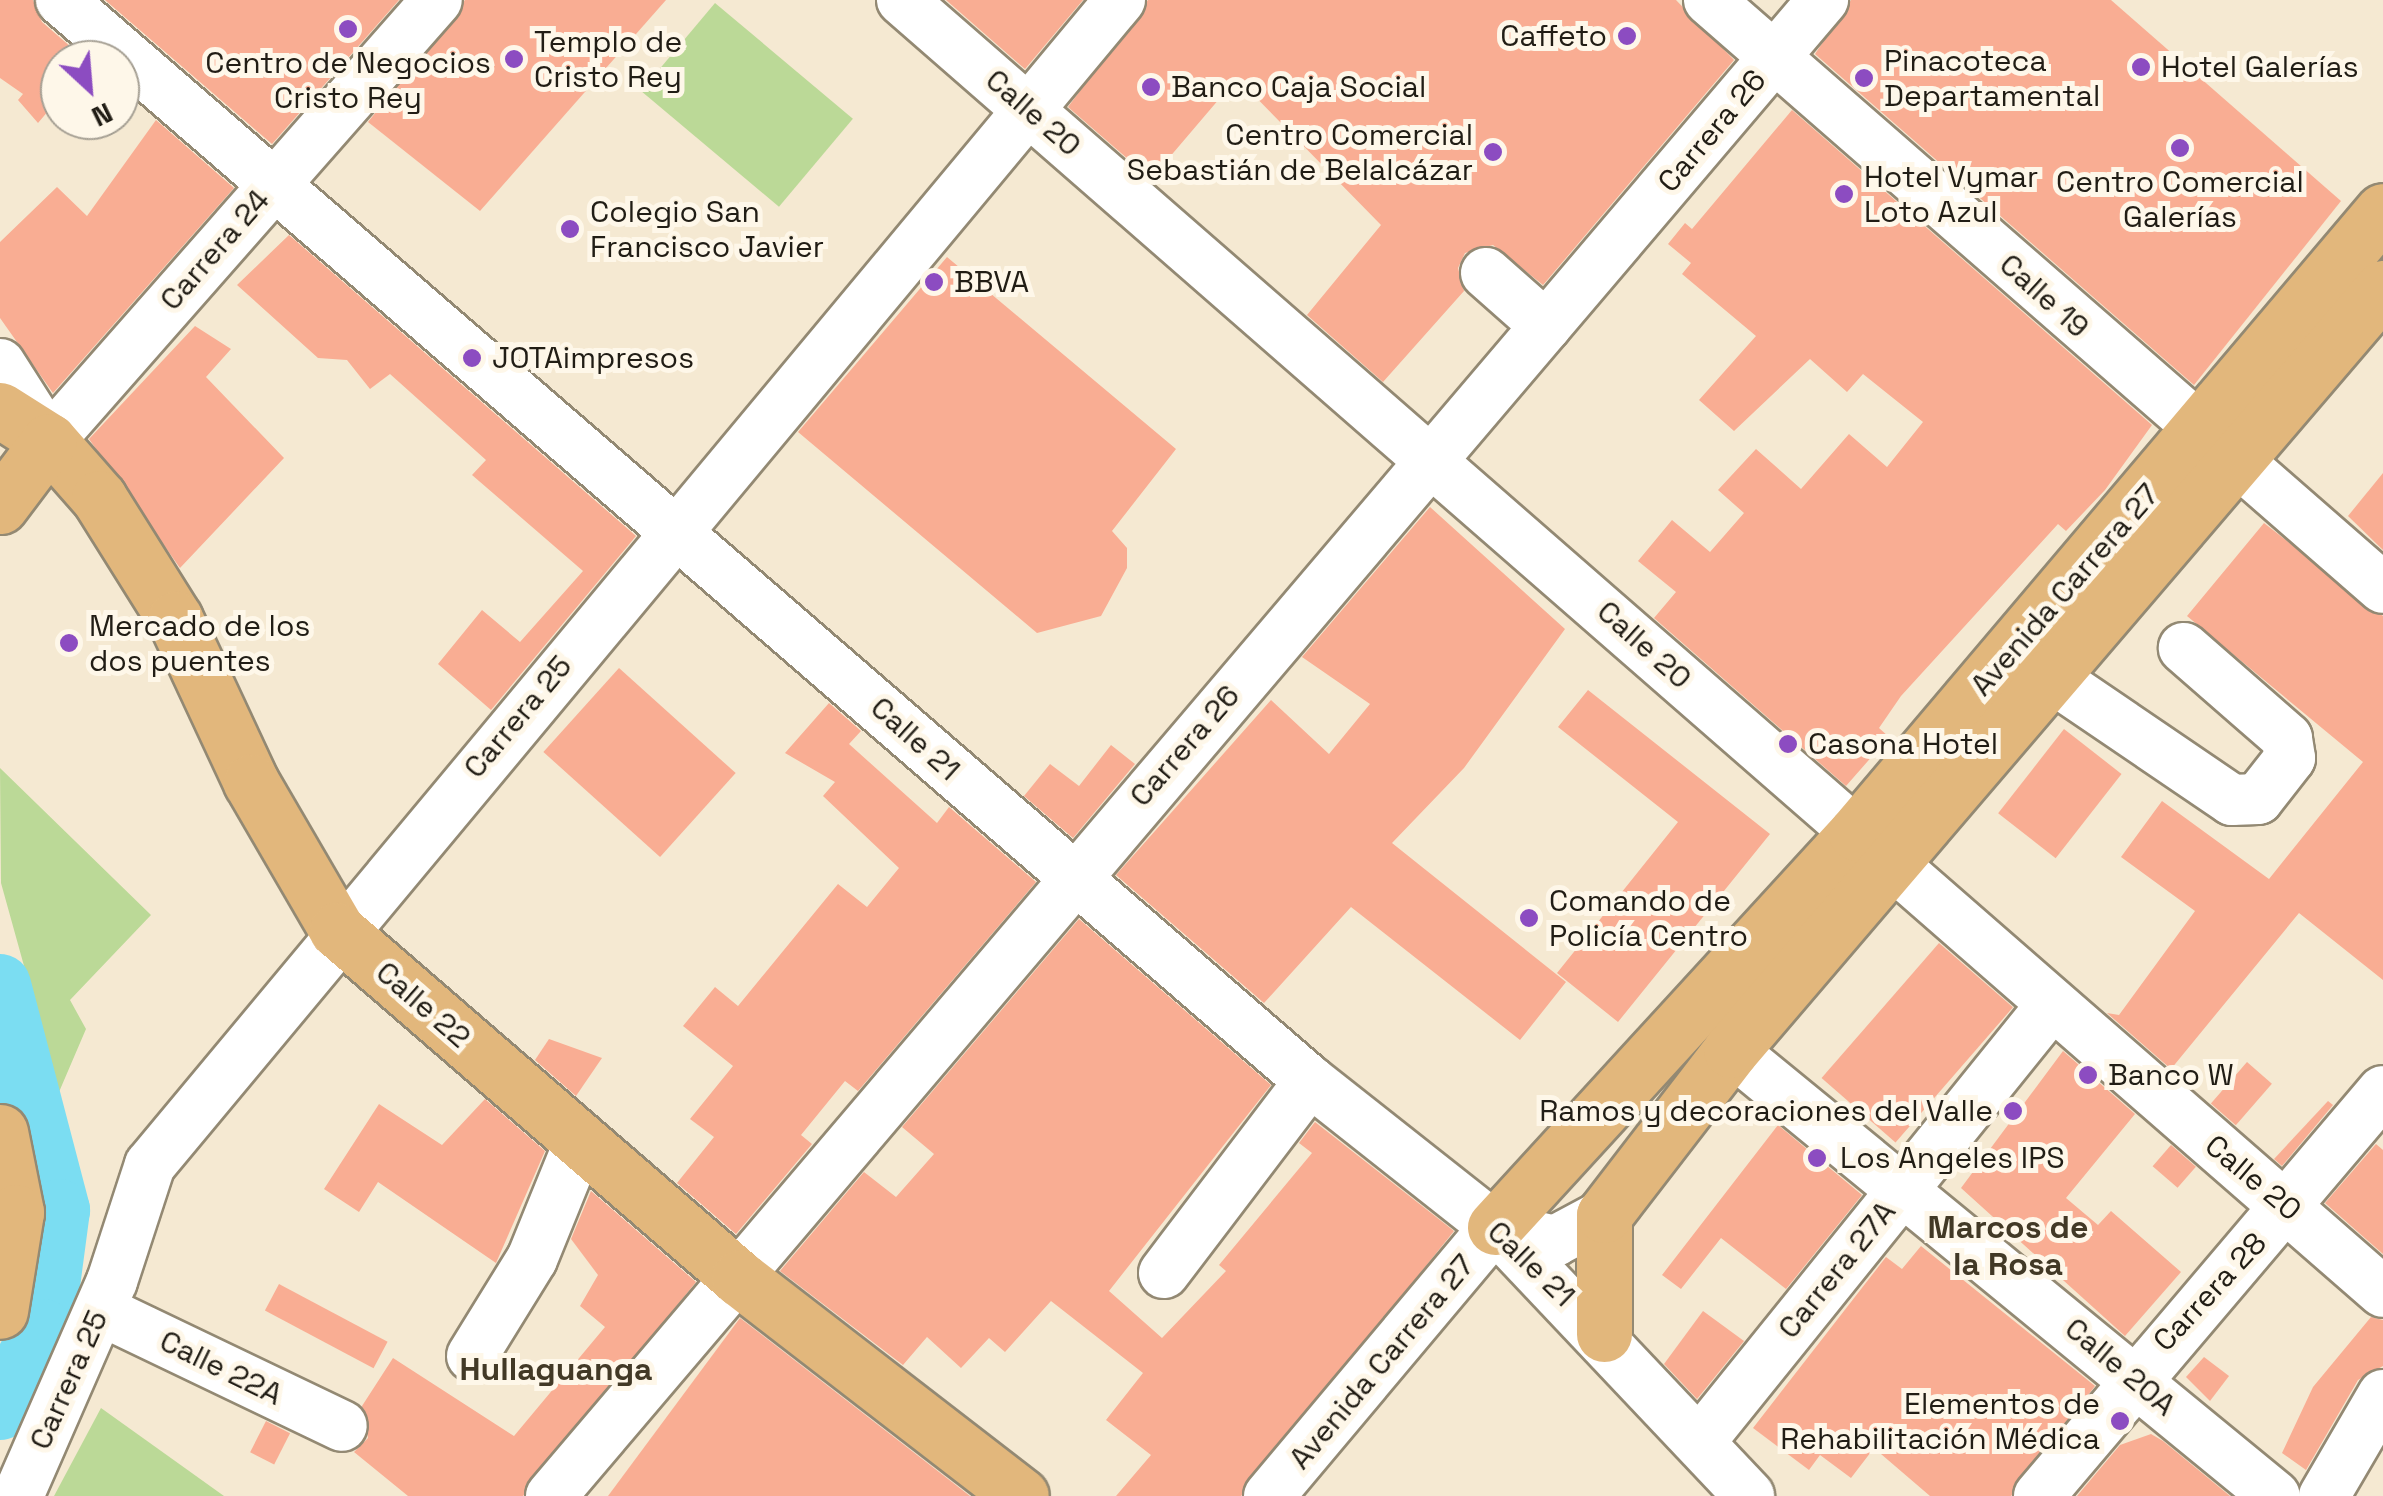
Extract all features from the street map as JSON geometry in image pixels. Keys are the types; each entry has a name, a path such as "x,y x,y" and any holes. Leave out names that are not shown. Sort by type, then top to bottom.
{"main road":[{"name":"Avenida Carrera 27","path":"1495,1227 1874,849 2054,678 2219,450 2383,212"},
{"name":"Avenida Carrera 27","path":"1604,1215 1731,1050 1874,849 2219,450 2383,288"},
{"path":"0,410 24,436"},
{"name":"Carrera 24","path":"0,505 24,436"},
{"name":"Calle 22","path":"24,436 99,498 175,619 252,782 337,930 739,1278 1021,1496"},
{"path":"0,1132 16,1212 0,1310"},
{"path":"1604,1215 1604,1334"}],"street":[{"name":"Calle 21","path":"62,0 678,529 1072,878 1310,1081 1495,1227 1604,1334 1749,1496"},
{"name":"Carrera 24","path":"24,436 274,183 438,0"},
{"name":"Calle 20","path":"902,0 1434,458 2050,1007 2383,1292"},
{"name":"Carrera 25","path":"18,1496 100,1310 150,1165 337,930 1032,112 1120,0"},
{"name":"Calle 19","path":"1709,0 2219,450 2383,588"},
{"name":"Carrera 26","path":"551,1496 739,1278 1072,878 1822,0"},
{"path":"1486,274 1546,326"},
{"name":"Calle 22","path":"0,364 24,436"},
{"path":"2054,678 2232,800 2258,799 2290,758 2287,738 2184,648"},
{"name":"Carrera 27A","path":"1701,1440 2050,1007"},
{"name":"Calle 20A","path":"1731,1050 1904,1187 2275,1496"},
{"path":"1164,1272 1310,1081"},
{"name":"Carrera 28","path":"2039,1496 2132,1376 2288,1207 2383,1090"},
{"path":"472,1356 532,1260 580,1141"},
{"name":"Avenida Carrera 27","path":"1268,1496 1495,1227 1555,1240 1604,1215"},
{"name":"Calle 22A","path":"100,1310 342,1426"},
{"path":"2324,1496 2383,1395"}],"green space":[{"path":"715,3 853,119 779,207 641,91"},
{"path":"0,768 151,915 70,1000 86,1029 59,1092 1,883"},
{"path":"101,1408 224,1496 54,1496"}],"building":[{"path":"0,0 33,0 42,22 63,40 40,40 38,123 18,100 23,94 0,78"},
{"path":"105,0 399,0 272,144"},
{"name":"Templo de Cristo Rey","path":"465,0 666,0 480,211 368,122"},
{"path":"946,0 1083,0 1025,69"},
{"name":"Centro Comercial Sebastián de Belalcázar","path":"1148,0 1676,0 1734,60 1543,285 1493,245 1465,253 1458,268 1464,291 1383,382 1307,315 1381,225 1237,78 1151,179 1068,107"},
{"path":"1851,0 2111,0 2341,201 2194,385 1815,54"},
{"path":"1792,110 2152,425 2105,490 2066,531 2058,524 1901,696 1879,728 1889,737 1846,786 1654,618 1676,592 1638,561 1672,520 1710,552 1744,513 1718,490 1756,449 1801,489 1849,434 1887,467 1923,422 1863,374 1847,392 1810,359 1734,431 1699,400 1756,336 1682,274 1691,263 1668,244 1685,223 1692,229"},
{"path":"156,120 234,188 53,393 0,318 0,242 57,187 87,216"},
{"path":"289,235 636,536 491,710 438,664 482,610 520,642 583,571 472,475 486,460 390,374 370,389 347,360 318,358 237,285"},
{"path":"947,257 1176,449 1112,531 1127,548 1127,568 1101,616 1037,633 798,432"},
{"path":"195,326 231,349 206,377 284,458 180,568 89,439"},
{"path":"2383,473 2383,550 2348,516"},
{"path":"1430,507 1565,629 1464,768 1392,843 1566,982 1520,1040 1351,907 1264,1003 1116,875 1271,700 1329,754 1370,704 1302,657"},
{"path":"2264,523 2383,616 2383,980 2299,913 2171,1069 2107,1013 2119,1015 2195,911 2121,857 2162,801 2269,879 2363,762 2187,616"},
{"path":"619,668 736,773 660,857 543,752"},
{"path":"1588,690 1770,834 1618,1022 1557,973 1678,822 1558,727"},
{"path":"829,703 861,731 849,744 937,823 949,807 1036,882 858,1091 845,1081 801,1135 812,1144 736,1234 677,1183 714,1137 690,1119 733,1066 683,1026 715,987 738,1006 838,884 867,907 899,868 823,796 835,782 785,753"},
{"path":"2064,729 2122,774 2056,858 1998,813"},
{"path":"1111,745 1135,764 1073,838 1024,796 1050,764 1079,786"},
{"path":"1079,919 1271,1085 1109,1291 1162,1338 1226,1271 1219,1265 1312,1153 1299,1143 1315,1122 1454,1231 1241,1496 1116,1496 1151,1455 1106,1420 1143,1373 1051,1301 1005,1352 989,1338 961,1368 927,1337 903,1365 780,1271 864,1172 896,1197 934,1154 902,1127"},
{"path":"1939,943 2013,1007 1896,1142 1822,1078"},
{"path":"549,1039 602,1058 576,1096 535,1060"},
{"path":"2063,1051 2135,1114 2066,1198 2098,1225 2111,1211 2181,1272 2125,1336 1961,1188"},
{"path":"2247,1062 2272,1084 2236,1125 2211,1104"},
{"path":"485,1099 545,1151 496,1263 378,1182 359,1212 324,1189 379,1104 442,1145"},
{"path":"2328,1101 2333,1105 2282,1166 2274,1159"},
{"path":"1778,1125 1862,1195 1786,1289 1721,1238 1681,1289 1662,1275"},
{"path":"2376,1144 2383,1150 2383,1254 2325,1203"},
{"path":"2171,1145 2196,1167 2178,1188 2153,1166"},
{"path":"591,1191 696,1282 523,1496 408,1496 354,1452 368,1438 362,1406 393,1358 514,1436 605,1327 580,1306 598,1275 571,1239"},
{"path":"1921,1246 2095,1386 2011,1496 1930,1496 1874,1448 1851,1478 1820,1455 1809,1470 1753,1428 1886,1257 1902,1269"},
{"path":"279,1284 388,1342 374,1368 265,1310"},
{"path":"1703,1311 1744,1341 1697,1399 1664,1364"},
{"path":"2371,1317 2383,1320 2383,1366 2358,1380 2306,1470 2282,1453 2313,1387"},
{"path":"740,1318 970,1496 608,1496"},
{"path":"2204,1357 2229,1376 2210,1401 2186,1377"},
{"path":"266,1421 290,1433 274,1464 250,1452"},
{"path":"2151,1434 2230,1496 2077,1496 2120,1445"}],"waterway":[{"path":"0,985 59,1210 43,1330 0,1409"}],"place":[{"name":"Centro de Negocios Cristo Rey","path":"348,29"},
{"name":"Caffeto","path":"1627,36"},
{"name":"Templo de Cristo Rey","path":"514,59"},
{"name":"Hotel Galerías","path":"2141,67"},
{"name":"Pinacoteca Departamental","path":"1864,78"},
{"name":"Banco Caja Social","path":"1151,87"},
{"name":"Centro Comercial Galerías","path":"2180,148"},
{"name":"Centro Comercial Sebastián de Belalcázar","path":"1493,152"},
{"name":"Hotel Vymar Loto Azul","path":"1844,194"},
{"name":"Colegio San Francisco Javier","path":"570,229"},
{"name":"BBVA","path":"934,282"},
{"name":"JOTAimpresos","path":"472,358"},
{"name":"Mercado de los dos puentes","path":"69,643"},
{"name":"Casona Hotel","path":"1788,744"},
{"name":"Comando de Policía Centro","path":"1529,918"},
{"name":"Banco W","path":"2088,1075"},
{"name":"Ramos y decoraciones del Valle","path":"2013,1111"},
{"name":"Los Angeles IPS","path":"1817,1158"},
{"name":"Elementos de Rehabilitación Médica","path":"2120,1421"}],"district":[{"name":"Marcos de la Rosa","path":"2008,1246"},
{"name":"Hullaguanga","path":"556,1369"}]}
